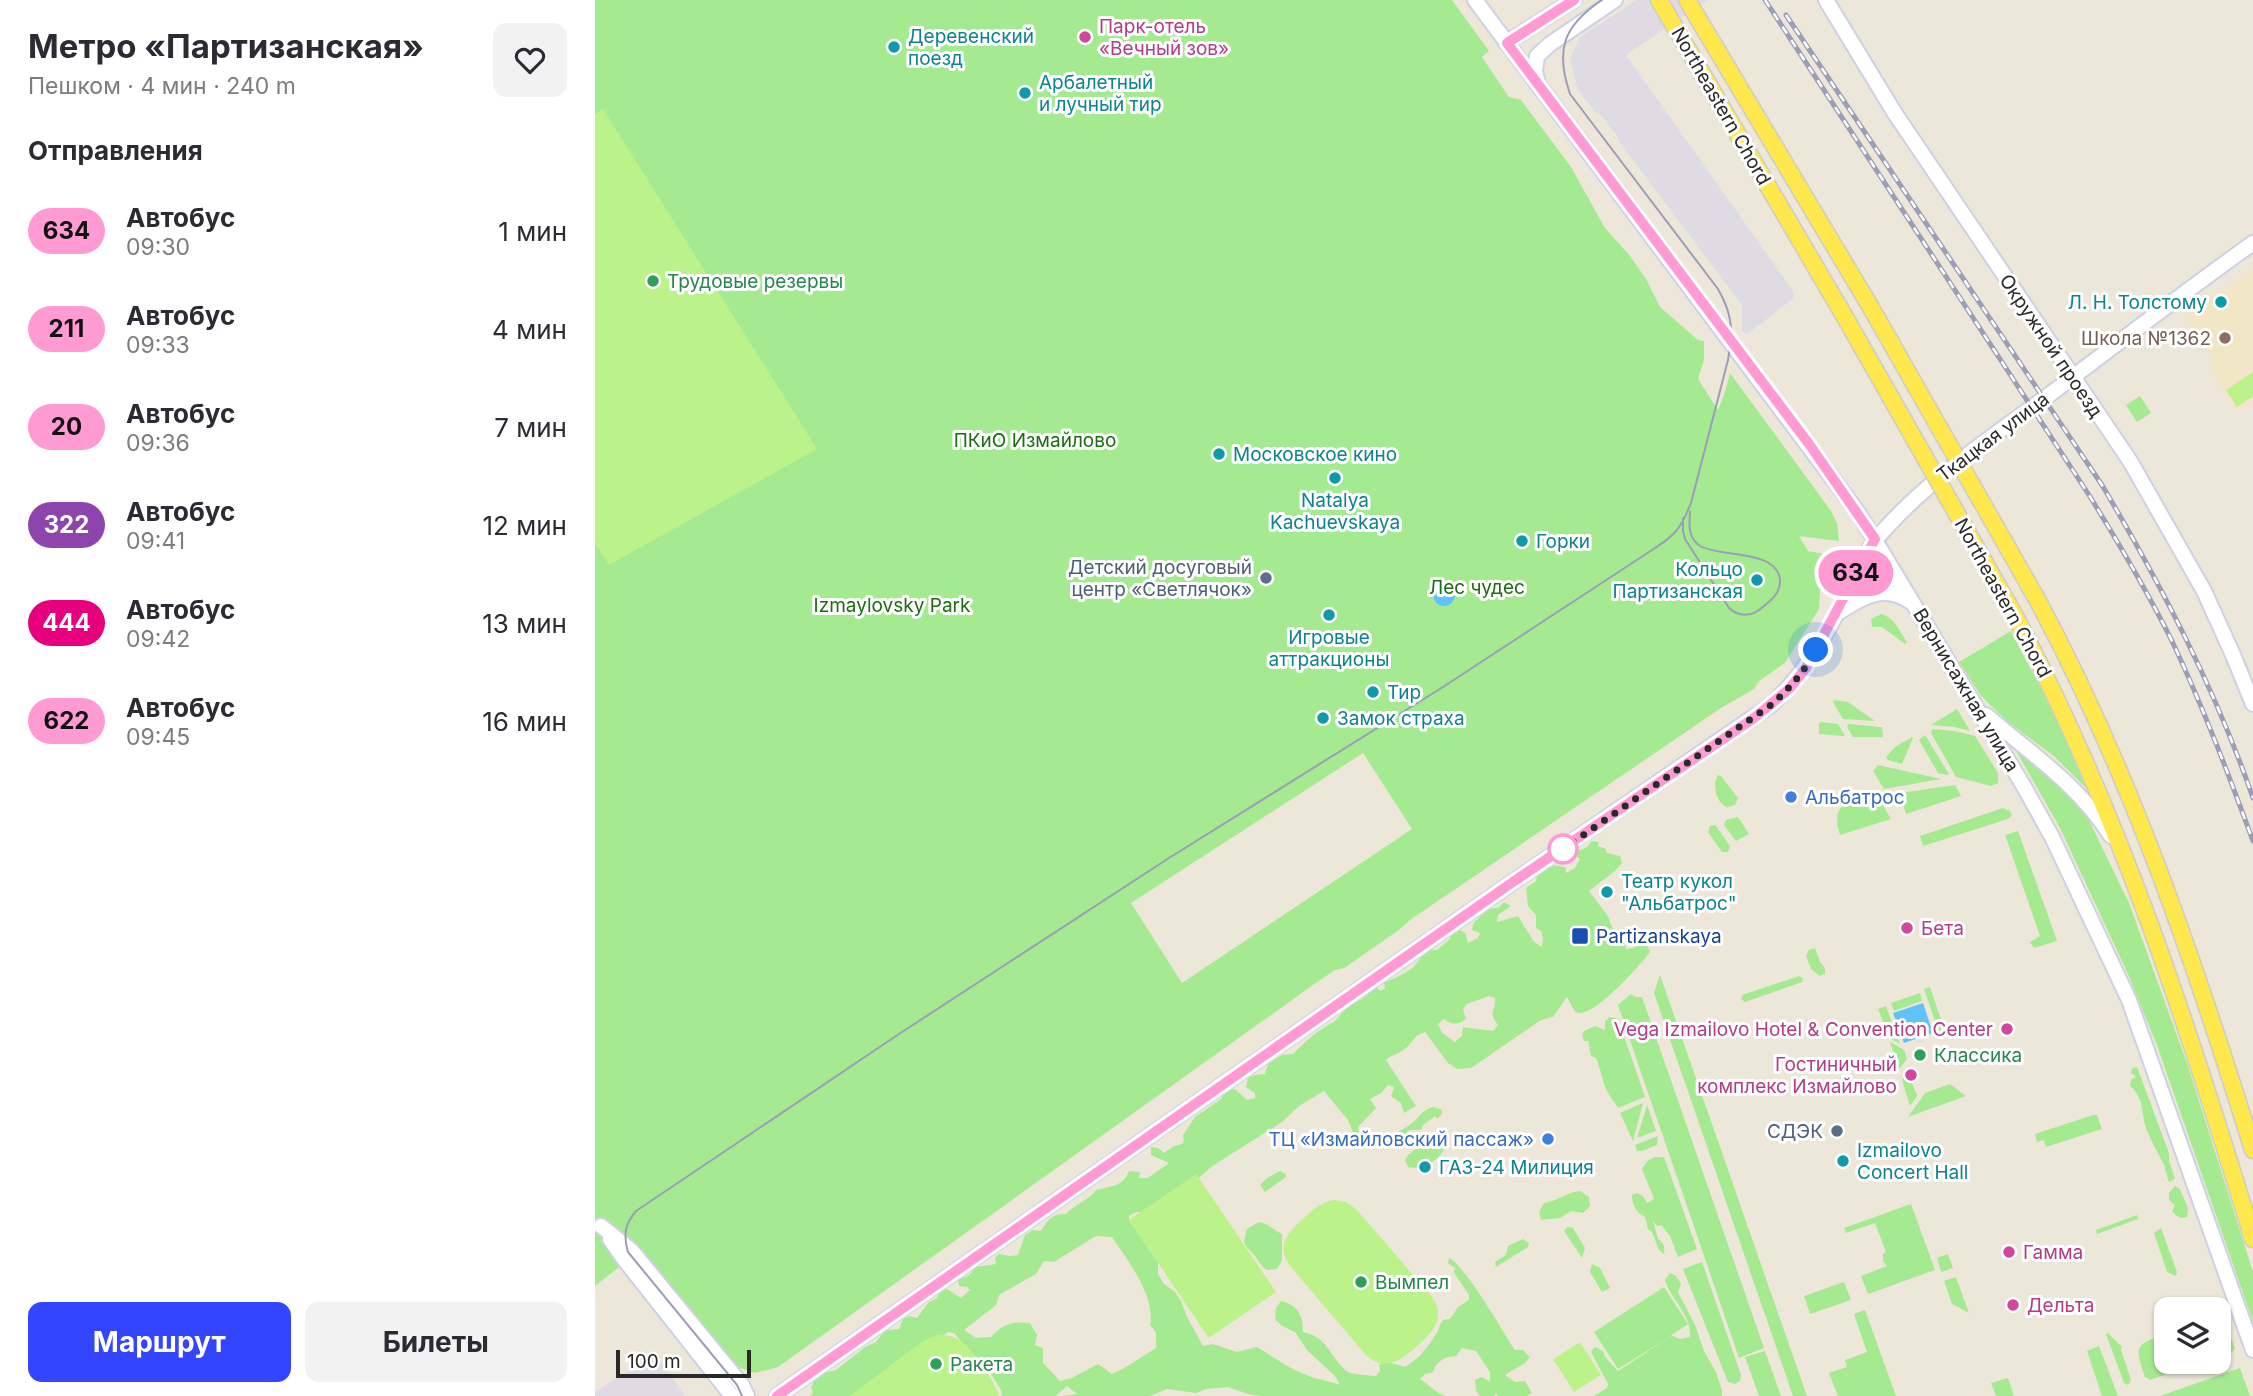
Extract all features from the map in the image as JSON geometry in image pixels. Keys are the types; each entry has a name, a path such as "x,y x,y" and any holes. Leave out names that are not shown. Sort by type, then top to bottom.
{"main road":[{"name":"Вернисажная улица","path":"1475,0 1809,444 1875,539 2052,837 2129,1000 2253,1350"},
{"path":"1507,43 1574,0"},
{"path":"1538,86 1535,71 1537,56 1550,44 1615,0"},
{"name":"Northeastern Chord","path":"1659,0 1846,319 2014,614 2076,737 2125,859 2193,1046 2253,1239"},
{"name":"Окружной проезд","path":"1826,0 1894,112 2130,461 2180,546 2219,622 2253,704"},
{"name":"Northeastern Chord","path":"1691,6 1870,306 2065,652 2099,724 2160,877 2213,1026 2253,1150"},
{"name":"Ткацкая улица","path":"777,1396 1510,884 1754,718 1789,689 1803,672 1875,539 1922,492 2176,298 2253,243"},
{"path":"1837,613 1860,598 1876,593 1895,593 1915,605"},
{"path":"1976,707 2070,785 2104,826 2125,859"},
{"path":"598,1222 622,1258 730,1395"},
{"path":"598,1222 632,1251 742,1385 747,1396"}],"shaded area":[{"path":"1637,0 1708,0 1626,55 1793,291 1794,298 1746,335 1742,330 1742,305 1620,143 1616,134 1578,90 1570,59 1580,37"},
{"name":"Школа №1362","path":"2253,269 2253,401 2237,411 2212,374 2212,359 2183,317"},
{"path":"655,1353 685,1396 595,1396 595,1392"}],"green space":[{"name":"ПКиО Измайлово","path":"595,0 1452,0 1489,51 1482,57 1509,97 1521,100 1571,167 1605,228 1630,256 1646,279 1660,307 1698,340 1704,341 1704,360 1698,379 1718,410 1730,373 1831,511 1837,523 1839,541 1799,536 1808,551 1824,554 1832,559 1820,591 1819,609 1785,663 1759,681 1754,689 1721,708 1344,968 1335,970 1313,985 778,1367 755,1373 737,1367 641,1250 595,1286","holes":["1363,753 1412,829 1182,983 1131,903"]},
{"name":"Трудовые резервы","path":"603,109 817,449 609,565 595,543 595,114"},
{"path":"2253,372 2253,396 2237,407 2226,390"},
{"path":"2140,396 2151,413 2137,422 2126,405"},
{"path":"1881,614 1896,625 1907,642 1905,644 1882,627 1872,627 1871,619"},
{"path":"2011,631 2064,733 2090,792 2055,757 2008,722 1981,696 1959,662"},
{"path":"1833,702 1848,702 1875,721 1843,719"},
{"path":"1957,709 1970,731 1931,725"},
{"path":"1821,722 1838,724 1845,736 1819,734"},
{"path":"1848,724 1882,727 1883,737 1853,737"},
{"path":"1932,729 1975,736 1998,773 1998,783 1991,786 1956,777 1931,733"},
{"path":"1925,735 1949,774 1938,773 1919,740"},
{"path":"1912,737 1902,764 1888,760 1886,757 1895,747"},
{"path":"2015,749 2062,788 2087,816 2129,903 2187,1063 2253,1272 2253,1322 2158,1048 2128,974 2060,828"},
{"path":"1878,765 1941,779 1884,789 1873,771"},
{"path":"1718,775 1738,798 1735,805 1727,807 1720,802 1715,783"},
{"path":"1955,785 1961,796 1906,814 1902,801 1893,804 1887,795"},
{"path":"1878,797 1891,819 1840,835 1838,815 1845,804"},
{"path":"2003,808 2012,815 2008,819 1923,846 1920,836"},
{"path":"1738,817 1749,834 1736,841 1724,825 1726,820"},
{"path":"1713,825 1730,846 1728,852 1722,852 1708,832"},
{"path":"2018,831 2057,941 2034,948 2030,942 2040,936 2005,835"},
{"path":"1592,841 1599,842 1598,846 1606,849 1607,853 1620,856 1622,863 1615,871 1589,891 1608,916 1614,933 1623,938 1626,949 1646,944 1650,952 1603,1001 1582,1013 1575,1011 1567,997 1553,1017 1541,1020 1471,1068 1457,1069 1448,1063 1425,1032 1421,1033 1405,1049 1386,1060 1416,1106 1404,1113 1401,1103 1391,1096 1394,1087 1388,1085 1370,1099 1376,1108 1358,1127 1360,1137 1357,1143 1348,1120 1324,1091 1299,1106 1282,1122 1211,1167 1192,1184 1145,1212 1136,1212 1129,1216 1129,1220 1158,1263 1158,1274 1181,1301 1203,1346 1213,1344 1237,1352 1257,1347 1310,1377 1340,1385 1335,1376 1307,1350 1295,1332 1275,1319 1276,1308 1281,1301 1295,1308 1301,1316 1303,1332 1324,1343 1348,1372 1376,1376 1380,1371 1379,1365 1385,1361 1405,1367 1415,1360 1430,1344 1442,1321 1450,1319 1458,1307 1469,1300 1469,1295 1454,1273 1455,1268 1448,1263 1449,1258 1465,1273 1515,1350 1523,1350 1530,1357 1505,1375 1515,1382 1525,1381 1532,1393 1527,1396 1498,1396 1496,1393 1494,1396 1480,1396 1476,1391 1475,1380 1482,1377 1490,1382 1490,1372 1476,1351 1462,1348 1456,1356 1442,1360 1433,1372 1420,1379 1445,1396 1261,1396 1228,1387 1196,1393 1167,1389 1150,1396 1061,1396 1077,1394 1067,1386 1056,1396 1002,1396 991,1374 954,1333 948,1332 861,1396 810,1396 817,1375 836,1370 865,1347 876,1342 883,1333 899,1329 903,1319 909,1316 917,1318 939,1293 947,1289 961,1298 970,1290 959,1286 958,1280 969,1275 976,1267 996,1264 995,1258 999,1254 1018,1255 1025,1235 1033,1230 1041,1231 1051,1218 1066,1214 1096,1190 1120,1183 1129,1171 1140,1172 1139,1178 1148,1178 1169,1163 1151,1155 1151,1147 1164,1153 1182,1144 1183,1135 1195,1117 1221,1099 1226,1090 1235,1089 1247,1100 1255,1098 1255,1093 1246,1087 1248,1078 1265,1074 1268,1064 1282,1055 1293,1054 1375,987 1381,991 1385,988 1384,983 1409,970 1428,950 1437,950 1450,939 1451,933 1461,930 1468,943 1478,938 1480,933 1472,930 1474,922 1504,902 1511,906 1498,915 1497,922 1518,916 1534,942 1542,947 1543,938 1541,931 1536,928 1536,915 1528,906 1526,888 1536,881 1537,874 1547,867 1561,866 1566,868 1566,873 1575,868 1580,859 1576,856 1577,851 1587,847","holes":["1489,996 1495,998 1492,1014 1498,1025 1493,1031 1463,1027 1462,1036 1455,1042 1442,1033 1438,1024 1444,1019 1455,1023 1463,1021 1466,1019 1463,1009 1467,1004","1096,1236 1112,1237 1139,1279 1149,1303 1150,1325 1156,1332 1156,1348 1112,1374 1098,1364 1072,1378 1060,1381 1043,1363 1043,1348 1035,1345 1037,1335 1030,1323 1008,1324 991,1337 976,1338 964,1330 996,1305 999,1295 1036,1274 1044,1261 1054,1262"]},
{"path":"1815,948 1825,968 1825,974 1820,976 1811,969 1806,956 1809,950"},
{"path":"1660,975 1807,1396 1793,1396 1654,993"},
{"path":"1799,976 1803,978 1802,982 1745,1002 1741,999 1742,995"},
{"path":"1930,987 1945,1031 1939,1033 1924,989"},
{"path":"1920,993 1922,1001 1894,1011 1891,1003"},
{"path":"1631,994 1642,997 1764,1348 1739,1358 1618,1005"},
{"path":"1886,1006 1900,1044 1889,1038 1878,1009"},
{"path":"1610,1017 1618,1019 1645,1097 1618,1108 1606,1089 1596,1058 1591,1056 1588,1041 1584,1041 1582,1035 1584,1031 1595,1026 1605,1030 1605,1021"},
{"path":"1890,1042 1904,1050 1907,1059 1899,1069"},
{"path":"2137,1067 2169,1153 2175,1179 2169,1182 2147,1131 2138,1096 2130,1086 2131,1080 2136,1077 2131,1073 2132,1068"},
{"path":"1905,1075 1911,1080 1917,1096 1910,1106 1902,1080"},
{"path":"1950,1084 1966,1096 1908,1117 1925,1093"},
{"path":"1643,1103 1633,1141 1620,1113"},
{"path":"1647,1105 1656,1131 1637,1138"},
{"path":"1433,1107 1441,1109 1442,1114 1437,1119 1435,1116 1423,1125 1421,1130 1409,1130 1396,1145 1384,1146 1393,1135 1411,1124 1425,1110"},
{"path":"2097,1115 2102,1129 2046,1147 2044,1140 2037,1142 2035,1134"},
{"path":"1434,1136 1446,1139 1446,1145 1439,1156 1421,1167 1408,1167 1405,1160 1409,1154"},
{"path":"1658,1136 1657,1145 1637,1151 1635,1145"},
{"path":"1664,1157 1697,1249 1678,1257 1670,1236 1661,1225 1657,1226 1653,1221 1658,1239 1664,1245 1664,1254 1659,1250 1645,1217 1637,1211 1633,1202 1632,1195 1637,1193 1643,1196 1647,1203 1654,1199 1642,1169 1647,1161"},
{"path":"1280,1171 1286,1174 1286,1177 1265,1192 1260,1185"},
{"path":"1196,1174 1276,1292 1209,1338 1129,1220"},
{"path":"2175,1186 2180,1189 2188,1208 2187,1217 2180,1218 2172,1212 2175,1205 2169,1200 2169,1193"},
{"path":"1580,1191 1589,1197 1590,1206 1583,1213 1571,1211 1560,1218 1541,1220 1539,1212 1544,1203"},
{"name":"Вымпел","path":"1335,1200 1346,1202 1356,1209 1436,1305 1437,1319 1431,1332 1397,1361 1379,1363 1366,1355 1286,1258 1284,1245 1289,1233 1318,1206"},
{"path":"1911,1204 1935,1270 1868,1294 1861,1276 1887,1266 1883,1261 1883,1254 1886,1252 1875,1223 1846,1233 1844,1228"},
{"path":"2137,1215 2138,1219 2097,1234 2096,1230"},
{"path":"1259,1222 1282,1234 1282,1261 1277,1269 1267,1270 1245,1245 1247,1229"},
{"path":"1567,1227 1573,1228 1585,1248 1582,1258 1564,1231"},
{"path":"2161,1228 2177,1272 2176,1276 2167,1272 2154,1233"},
{"path":"1523,1239 1529,1243 1528,1247 1496,1267 1495,1262 1506,1255 1508,1246"},
{"path":"1948,1254 1953,1268 1941,1272 1937,1258"},
{"path":"1702,1262 1741,1375 1740,1381 1735,1384 1728,1382 1683,1269"},
{"path":"1592,1264 1600,1268 1610,1288 1602,1292 1590,1272"},
{"path":"1670,1273 1676,1276 1681,1284 1678,1292 1715,1370 1722,1396 1594,1396 1607,1388 1608,1384 1591,1352 1595,1347 1603,1351 1618,1371 1668,1338 1618,1369 1594,1332 1664,1287 1688,1324 1669,1337 1690,1337 1690,1329 1685,1315 1665,1280"},
{"path":"1956,1277 1969,1313 1952,1304 1944,1281"},
{"path":"1844,1282 1851,1300 1810,1314 1804,1296"},
{"path":"1865,1310 1896,1396 1838,1396 1829,1373 1847,1367 1845,1360 1867,1352 1854,1314"},
{"path":"2106,1334 2122,1347 2131,1380 2128,1385 2124,1383"},
{"name":"Ракета","path":"936,1335 954,1337 964,1344 988,1374 999,1396 850,1396 923,1341"},
{"path":"2154,1339 2154,1374 2167,1374 2150,1380 2145,1377 2139,1358 2140,1348"},
{"path":"1580,1342 1601,1375 1574,1392 1553,1359"},
{"path":"2099,1346 2118,1396 2102,1396 2087,1351"},
{"path":"1765,1351 1781,1396 1759,1396 1745,1357"},
{"path":"2240,1368 2250,1396 2160,1396 2223,1374 2231,1374 2231,1371"},
{"path":"2008,1378 2014,1396 1996,1396 1991,1383"}],"water":[{"path":"1444,584 1452,587 1455,595 1452,603 1444,606 1436,603 1433,595 1436,587"},
{"path":"1923,1003 1933,1033 1904,1043 1893,1013"}],"tram line":[{"path":"742,1396 737,1385 628,1252 626,1230 636,1211 899,1034 1169,858 1443,687 1658,546 1679,527 1691,503 1728,360 1731,323 1718,289 1570,94 1563,64 1566,40 1578,19 1602,0"},
{"path":"1683,518 1685,539 1729,608 1736,613 1747,615 1773,598 1780,585 1777,570 1759,559 1700,546 1691,535 1690,512"}],"railway":[{"path":"1765,0 2089,495 2132,566 2182,664 2253,841"},
{"path":"1786,15 2102,485 2145,561 2204,677 2253,798"}],"bus line":[{"name":"634","path":"777,1396 1510,884 1754,718 1789,689 1806,668 1875,539 1809,444 1507,43 1574,0"}],"place":[{"name":"Парк-отель «Вечный зов»","path":"1085,37"},
{"name":"Деревенский поезд","path":"894,47"},
{"name":"Арбалетный и лучный тир","path":"1025,93"},
{"name":"Трудовые резервы","path":"653,281"},
{"name":"Л. Н. Толстому","path":"2221,302"},
{"name":"Школа №1362","path":"2225,338"},
{"name":"Московское кино","path":"1219,454"},
{"name":"Natalya Kachuevskaya","path":"1335,478"},
{"name":"Горки","path":"1522,541"},
{"name":"Детский досуговый центр «Светлячок»","path":"1266,578"},
{"name":"Кольцо Партизанская","path":"1757,580"},
{"name":"Игровые аттракционы","path":"1329,615"},
{"name":"Тир","path":"1373,692"},
{"name":"Замок страха","path":"1323,718"},
{"name":"Альбатрос","path":"1791,797"},
{"name":"Театр кукол \"Альбатрос\"","path":"1607,892"},
{"name":"Бета","path":"1907,928"},
{"name":"Partizanskaya","path":"1580,936"},
{"name":"Vega Izmailovo Hotel & Convention Center","path":"2007,1029"},
{"name":"Классика","path":"1920,1055"},
{"name":"Гостиничный комплекс Измайлово","path":"1911,1075"},
{"name":"СДЭК","path":"1837,1131"},
{"name":"ТЦ «Измайловский пассаж»","path":"1548,1139"},
{"name":"Izmailovo Concert Hall","path":"1843,1161"},
{"name":"ГАЗ-24 Милиция","path":"1425,1167"},
{"name":"Гамма","path":"2009,1252"},
{"name":"Вымпел","path":"1361,1282"},
{"name":"Дельта","path":"2013,1305"},
{"name":"Ракета","path":"936,1364"}],"route":[{"path":"1563,849 1771,705 1789,689 1816,650"}],"park label":[{"name":"Лес чудес","path":"1477,587"},
{"name":"Izmaylovsky Park","path":"892,605"}]}
